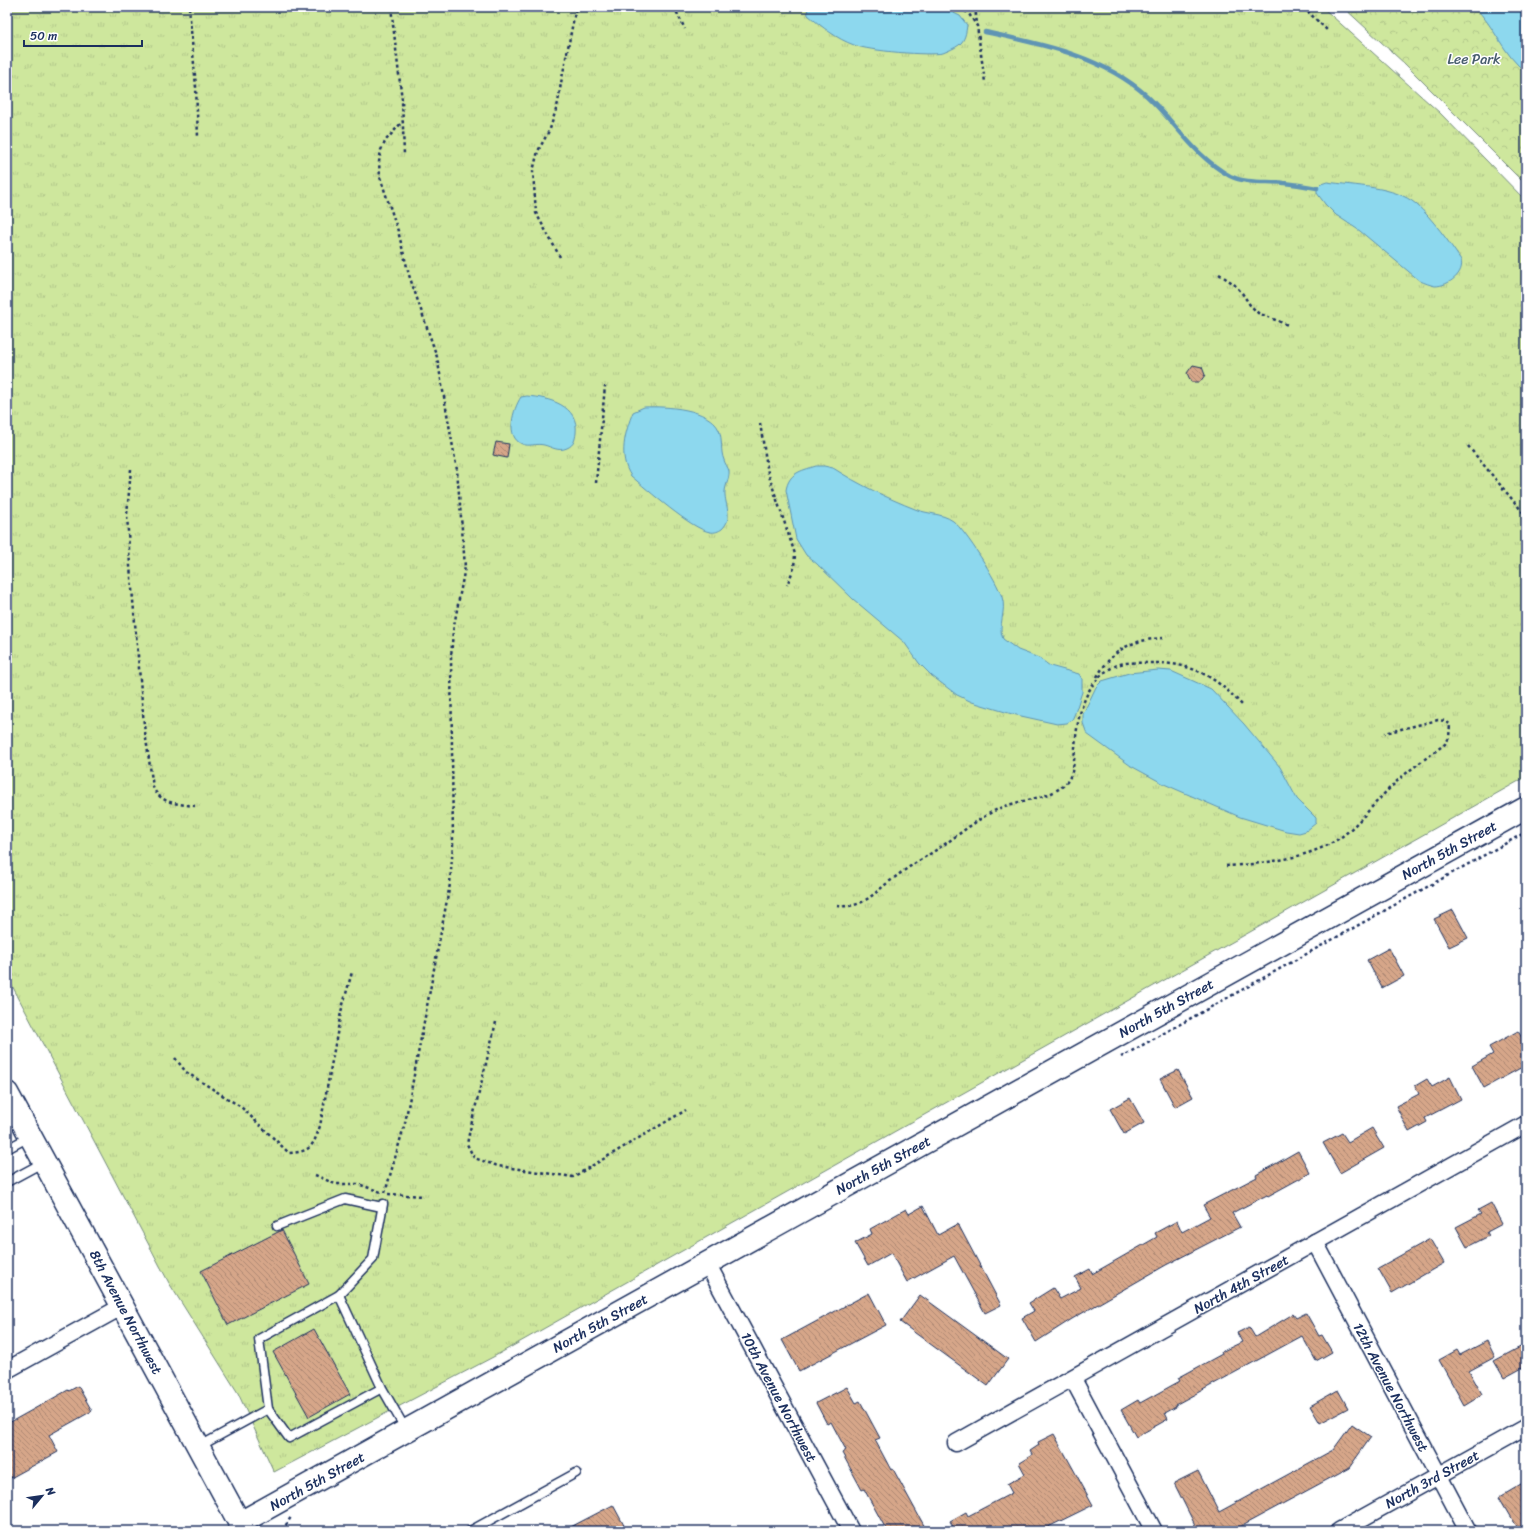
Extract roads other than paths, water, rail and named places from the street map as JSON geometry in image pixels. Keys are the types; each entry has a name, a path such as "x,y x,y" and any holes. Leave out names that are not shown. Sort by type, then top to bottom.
{"street":[{"name":"North 5th Street","path":"242,1527 406,1431 1526,808"},
{"name":"8th Avenue Northwest","path":"7,1093 242,1527"},
{"name":"North 4th Street","path":"956,1443 1073,1379 1526,1124"},
{"name":"12th Avenue Northwest","path":"1315,1242 1468,1531"},
{"name":"10th Avenue Northwest","path":"707,1263 851,1531"},
{"path":"7,1370 123,1306"},
{"path":"1073,1379 1154,1531"},
{"name":"North 3rd Street","path":"1338,1531 1526,1427"}],"lane":[{"path":"7,1149 30,1136"},
{"path":"7,1182 44,1162"},
{"path":"277,1226 345,1199 382,1205 373,1259 339,1295 259,1339 268,1409 289,1438 382,1388"},
{"path":"339,1295 382,1388 406,1431"},
{"path":"199,1447 268,1409"},
{"path":"470,1531 576,1473"}],"water":[{"path":"807,7 941,7 960,16 967,25 963,41 956,47 943,53 925,54 885,51 854,45 836,36 808,15"},
{"path":"1474,7 1526,7 1526,72 1511,57 1488,23"},
{"path":"1327,182 1386,190 1407,198 1422,210 1446,238 1461,260 1461,270 1455,278 1446,284 1435,286 1420,281 1360,231 1336,215 1325,204 1317,193 1317,188 1321,184"},
{"path":"527,396 553,401 568,410 576,423 575,438 571,445 564,449 558,449 544,445 525,445 517,440 512,429 513,415 521,397"},
{"path":"644,407 675,408 697,413 714,423 719,430 723,457 729,470 725,492 728,517 721,530 710,532 692,524 669,508 631,476 625,461 625,436 633,412"},
{"path":"816,466 833,468 852,480 904,505 919,511 944,516 959,526 994,580 1002,597 1003,608 1001,634 1003,639 1018,650 1039,658 1050,666 1079,674 1082,679 1082,692 1072,720 1067,723 1057,724 1012,714 972,702 957,695 932,676 919,663 904,642 853,599 806,555 796,539 786,490 787,484 793,476 800,471"},
{"path":"1158,670 1171,671 1211,689 1244,724 1280,767 1297,799 1316,818 1316,823 1306,831 1299,833 1286,831 1240,817 1164,784 1131,766 1087,734 1083,723 1083,714 1096,687 1102,681 1129,673"}],"waterway":[{"path":"985,32 1028,41 1091,61 1130,82 1157,106 1206,159 1236,179 1296,184 1317,188"}],"park label":[{"name":"Lee Park","path":"1474,59"}]}
